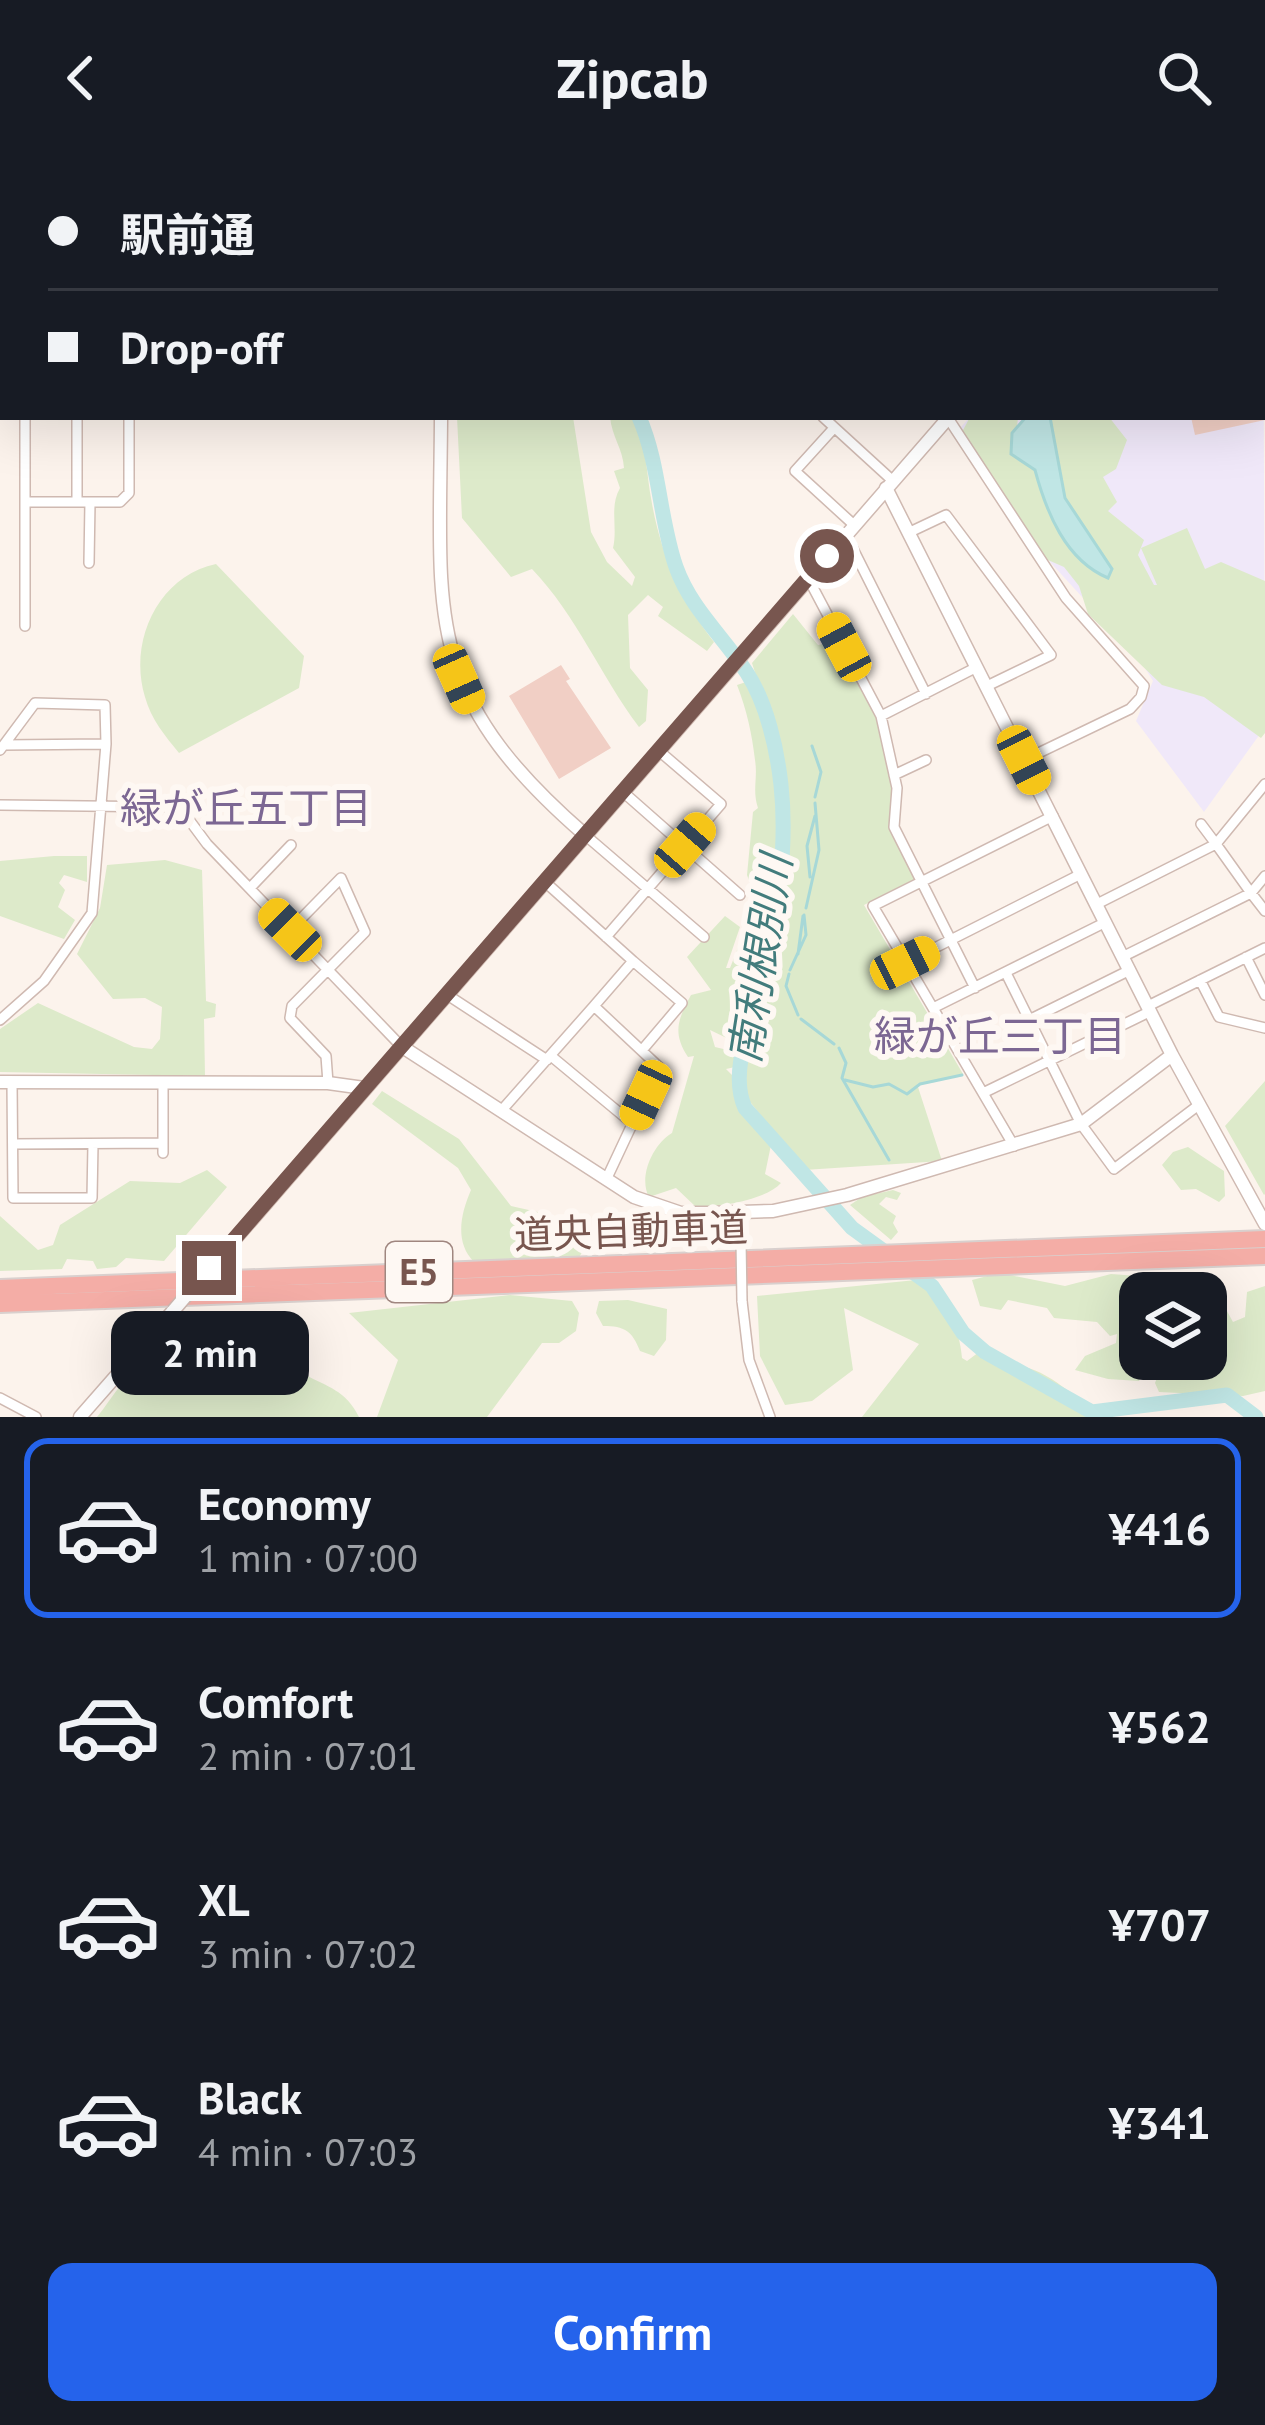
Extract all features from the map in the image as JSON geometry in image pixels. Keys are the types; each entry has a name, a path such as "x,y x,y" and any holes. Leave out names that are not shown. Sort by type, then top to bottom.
{"highway":[{"name":"道央自動車道","path":"0,1304 808,1273 1265,1239"},
{"name":"道央自動車道","path":"0,1288 838,1258 1265,1256"}],"street":[{"path":"25,420 26,626"},
{"path":"77,420 77,502"},
{"path":"26,502 120,502 129,493 129,420"},
{"path":"441,420 441,600 459,679 497,749 516,772 704,937"},
{"path":"826,420 890,484 1149,1009 1262,1212"},
{"path":"80,1417 945,420"},
{"path":"950,420 1066,598 1144,686 1141,698 1130,709 1024,760"},
{"path":"834,428 795,471 850,530 926,694"},
{"path":"88,563 90,502"},
{"path":"910,532 946,515 1051,655 987,686"},
{"path":"808,578 881,716 894,775 894,826 976,988"},
{"path":"881,716 977,667"},
{"path":"0,1020 44,981 92,914 105,705 34,704 2,748"},
{"path":"2,748 106,744"},
{"path":"606,937 721,804 658,750"},
{"path":"894,775 926,760"},
{"path":"1097,904 1216,844 1265,784"},
{"path":"622,791 740,895"},
{"path":"0,805 172,807 184,813 400,1046 607,1180 661,1208 736,1213 812,1202 1014,1146 1081,1124 1172,1054"},
{"path":"1014,1146 873,906 1053,816"},
{"path":"1201,824 1265,911"},
{"path":"250,888 291,845"},
{"path":"905,963 1082,874"},
{"path":"1029,1020 1251,893 1265,876"},
{"path":"290,930 341,878 365,932 292,1006 290,1018 326,1056 328,1083"},
{"path":"544,880 682,1003 643,1049"},
{"path":"933,1008 1106,922"},
{"path":"983,1094 1265,948"},
{"path":"1246,957 1265,995"},
{"path":"502,1111 633,961"},
{"path":"1006,973 1081,1124 1114,1169 1200,1103"},
{"path":"1200,980 1219,1017 1265,1028"},
{"path":"445,994 549,1058 633,1124"},
{"path":"594,1006 659,1067 607,1180"},
{"path":"93,1144 92,1198 13,1198 6,1082 328,1083 364,1088"},
{"path":"13,1144 163,1148 163,1083"},
{"path":"736,1213 749,1360 770,1417"},
{"path":"0,1398 36,1417"}],"shaded area":[{"path":"967,420 1264,420 1265,727 1204,812 1136,721 1153,681 1140,660 1050,562 961,427"}],"green space":[{"path":"457,420 573,420 591,532 607,562 632,586 635,577 613,548 620,488 614,471 624,468 611,420 633,420 666,556 681,592 714,642 707,651 658,616 663,607 648,595 628,615 630,668 648,690 646,721 639,727 548,587 532,569 511,577 462,518"},
{"path":"968,420 1018,420 1016,438 1067,512 1044,420 1111,420 1127,440 1116,469 1103,477 1117,502 1108,511 1144,540 1138,555 1154,585 1141,548 1187,528 1205,569 1221,562 1265,581 1265,733 1261,738 1204,697 1162,685 1088,614 1079,586 1064,567 1041,557 962,432"},
{"path":"216,564 304,656 299,688 179,753 145,697 141,655 145,634 152,614 178,582"},
{"path":"793,614 818,645 834,642 877,718 894,787 891,828 917,878 864,905 963,1074 917,1084 942,1161 804,1170 743,1093 746,1047 779,929 773,947 760,962 753,1008 741,1038 733,1041 710,1030 715,1047 740,1053 735,1067 726,1069 736,1079 737,1099 745,1115 771,1145 765,1174 781,1183 754,1198 696,1207 676,1188 649,1197 646,1171 659,1145 672,1133 694,1056 688,1057 680,1041 680,1019 691,995 711,990 687,957 725,916 740,927 726,968 730,968 752,912 753,891 747,875 753,812 758,808 756,766 737,685 749,681 775,736 752,663"},
{"path":"87,856 87,882 64,875 59,883 65,890 58,907 75,920 64,939 0,916 0,861"},
{"path":"165,860 202,870 206,1001 216,1004 215,1017 204,1019 205,1076 0,1072 0,1029 38,1003 134,1047 152,1049 160,1039 162,1007 145,998 113,999 77,954 100,908 107,865"},
{"path":"1265,1081 1265,1194 1264,1195 1225,1126"},
{"path":"382,1091 459,1139 511,1206 551,1215 582,1238 584,1249 578,1259 474,1262 462,1236 471,1190 458,1168 372,1104"},
{"path":"1188,1147 1224,1171 1225,1196 1219,1202 1196,1189 1181,1190 1162,1165 1173,1152"},
{"path":"207,1170 227,1187 164,1261 126,1258 116,1267 97,1269 93,1261 67,1259 62,1269 0,1271 0,1216 38,1250 53,1245 60,1225 130,1181 180,1183"},
{"path":"893,1190 901,1193 897,1200 886,1197 879,1204 896,1216 893,1223 898,1232 891,1240 850,1205 862,1197"},
{"path":"999,1273 1065,1286 1119,1275 1119,1380 1075,1370 1085,1356 1116,1343 1117,1334 1110,1336 1097,1322 1054,1318 1047,1308 1008,1300 1001,1310 980,1306 972,1280"},
{"path":"916,1280 949,1313 962,1358 967,1361 979,1352 994,1354 1001,1366 1016,1365 1044,1375 1106,1417 862,1417 919,1344 844,1308 853,1370 812,1401 785,1405 760,1356 757,1296"},
{"path":"1265,1286 1265,1391 1243,1396 1159,1392 1156,1380 1227,1380 1227,1311 1233,1322 1245,1317 1247,1292"},
{"path":"510,1295 572,1301 579,1313 576,1331 559,1343 542,1343 487,1417 377,1417 398,1360 349,1313"},
{"path":"628,1300 667,1309 666,1340 654,1356 640,1351 627,1331 603,1326 596,1313 599,1301"},
{"path":"240,1328 247,1337 280,1357 284,1354 306,1375 342,1395 359,1417 97,1417 125,1383 149,1374 188,1335"}],"water":[{"path":"1023,420 1051,420 1065,498 1112,569 1108,578 1069,547 1045,502 1035,470 1011,454 1012,433"}],"building":[{"path":"1192,420 1265,420 1195,435"},
{"path":"561,665 570,679 566,681 611,748 559,779 509,696"}],"waterway":[{"name":"南利根別川","path":"640,420 676,567 699,609 754,685 770,727 779,771 783,809 780,881 764,975 741,1059 740,1092 745,1108 852,1228 932,1286 963,1333 985,1352 1092,1412 1227,1395 1256,1417"},
{"path":"812,746 821,772 815,797"},
{"path":"806,908 819,850 815,803"},
{"path":"810,877 807,846 815,816"},
{"path":"790,970 806,935 804,915"},
{"path":"798,954 803,916"},
{"path":"789,974 786,986 798,1015"},
{"path":"801,1019 834,1044"},
{"path":"839,1048 846,1063 842,1078 889,1160"},
{"path":"845,1080 873,1087 889,1084 907,1094 920,1084 962,1075"},
{"name":"南利根別川","path":"1092,1412 1099,1417"}],"district":[{"name":"緑が丘五丁目","path":"246,808"},
{"name":"緑が丘三丁目","path":"1000,1036"}],"route":[{"path":"209,1268 827,556"}]}
